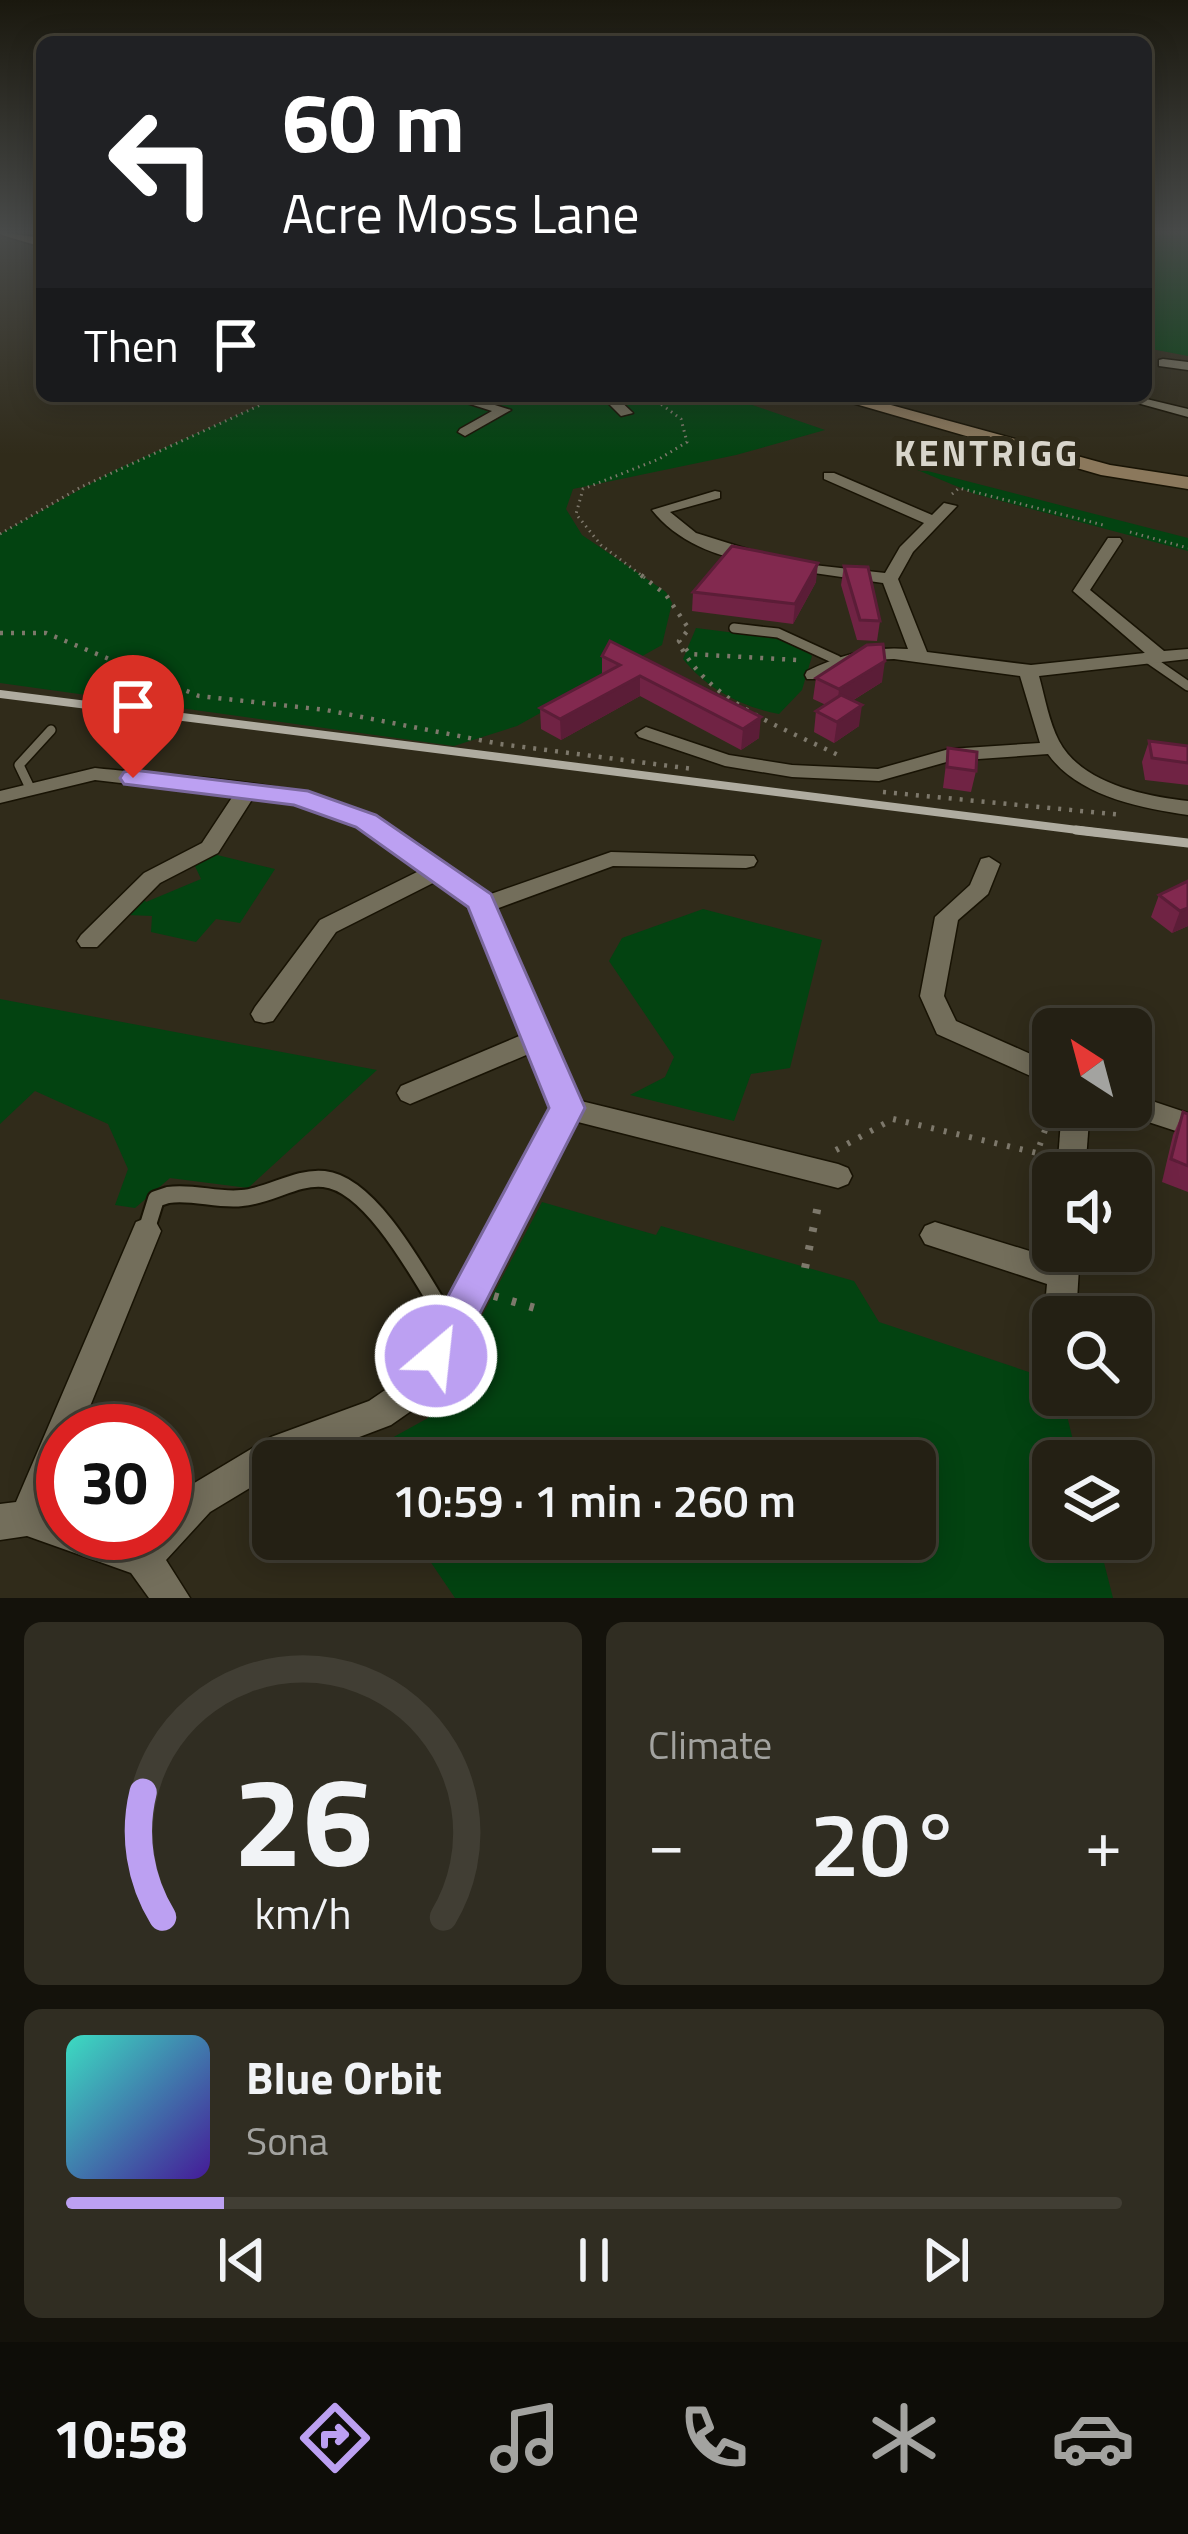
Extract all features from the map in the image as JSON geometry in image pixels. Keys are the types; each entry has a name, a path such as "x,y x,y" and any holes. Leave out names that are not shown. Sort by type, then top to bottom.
{"street":[{"path":"1163,363 1188,366"},
{"path":"465,432 504,410 474,402"},
{"path":"614,402 626,413"},
{"path":"859,402 1108,471 1188,483"},
{"path":"1144,402 1188,412"},
{"path":"829,476 933,521"},
{"path":"715,495 660,510 668,522 687,534 722,549 890,579"},
{"path":"918,652 890,579 906,550 949,506"},
{"path":"1114,541 1081,591 1152,657"},
{"path":"814,675 836,660 918,652 1028,671 1188,654"},
{"path":"1028,671 1052,748 1111,791 1188,808"},
{"path":"646,734 724,760 792,771 879,775 949,755 1052,748"},
{"path":"0,797 95,774 298,797 366,821 440,870 482,905 567,1108"},
{"path":"88,941 152,878 210,848 248,789"},
{"path":"482,905 611,859 746,862"},
{"path":"989,864 980,889 947,917 932,996 946,1027 1032,1066"},
{"path":"264,1014 328,926 440,870"},
{"path":"410,1094 538,1039"},
{"path":"567,1108 822,1172"},
{"path":"192,1506 283,1449 379,1414 422,1384 567,1108"},
{"path":"1152,1112 1188,1124"},
{"path":"74,1404 146,1231"},
{"path":"935,1235 1032,1256"},
{"path":"14,1520 36,1480"},
{"path":"144,1560 172,1598"}],"lane":[{"path":"734,628 778,633 836,660"},
{"path":"1152,657 1188,686"},
{"path":"31,790 20,766 51,730"},
{"path":"146,1231 156,1199 170,1192 244,1199 330,1178 364,1197 452,1328"}],"path":[{"path":"0,534 123,466 267,402"},
{"path":"659,402 682,418 687,442 659,459 583,489 576,514 584,531 645,574 682,612 689,629 680,641 689,667 712,687 848,760"},
{"path":"908,512 935,512 959,488 1188,548"},
{"path":"0,633 46,633 199,696 326,710 500,744 701,770"},
{"path":"682,649 704,658 731,660 836,660"},
{"path":"862,789 1128,816"},
{"path":"805,1268 822,1172 892,1119 1037,1154 1044,1128"},
{"path":"471,1289 536,1308"}],"green space":[{"path":"1152,307 1188,307 1188,356 1152,349"},
{"path":"266,402 743,402 825,430 736,455 573,489 566,509 582,535 666,592 672,603 662,645 517,726 454,746 0,683 0,534 113,471"},
{"path":"908,466 1188,538 1188,551 975,494"},
{"path":"696,628 793,640 812,656 802,690 779,714 726,695 683,659"},
{"path":"209,853 275,869 240,923 216,919 196,942 151,932 152,916 128,915 141,894 146,902 201,879 194,864"},
{"path":"703,909 822,940 790,1068 751,1074 734,1121 630,1095 665,1077 674,1057 609,961 622,938"},
{"path":"0,999 377,1070 248,1188 170,1178 135,1208 115,1205 128,1169 108,1124 35,1091 0,1124"},
{"path":"542,1202 656,1235 661,1226 854,1281 879,1322 1032,1373 1032,1416 1067,1416 1073,1440 1032,1440 1032,1560 1103,1560 1113,1598 455,1598 429,1560 936,1560 936,1440 386,1440 428,1418"}],"building":[{"path":"732,546 818,563 795,604 693,592"},
{"path":"844,566 868,567 880,621 860,620"},
{"path":"610,641 761,717 743,729 640,676 560,719 540,708 620,665 602,656"},
{"path":"883,644 885,661 839,689 816,678 867,645"},
{"path":"841,695 862,705 837,722 816,711"},
{"path":"1149,741 1188,746 1188,763 1152,758"},
{"path":"948,748 977,752 976,771 947,767"},
{"path":"1188,881 1188,908 1180,911 1159,895"},
{"path":"1183,1112 1188,1114 1188,1166 1171,1159"}],"railway":[{"path":"0,694 1091,832"},
{"path":"1076,830 1091,832"},
{"path":"1091,832 1188,843"},
{"path":"1091,832 1101,833"}],"district":[{"name":"KENTRIGG","path":"987,453"}],"route":[{"path":"133,778 298,797 366,821 481,901 567,1108 436,1356"}]}
